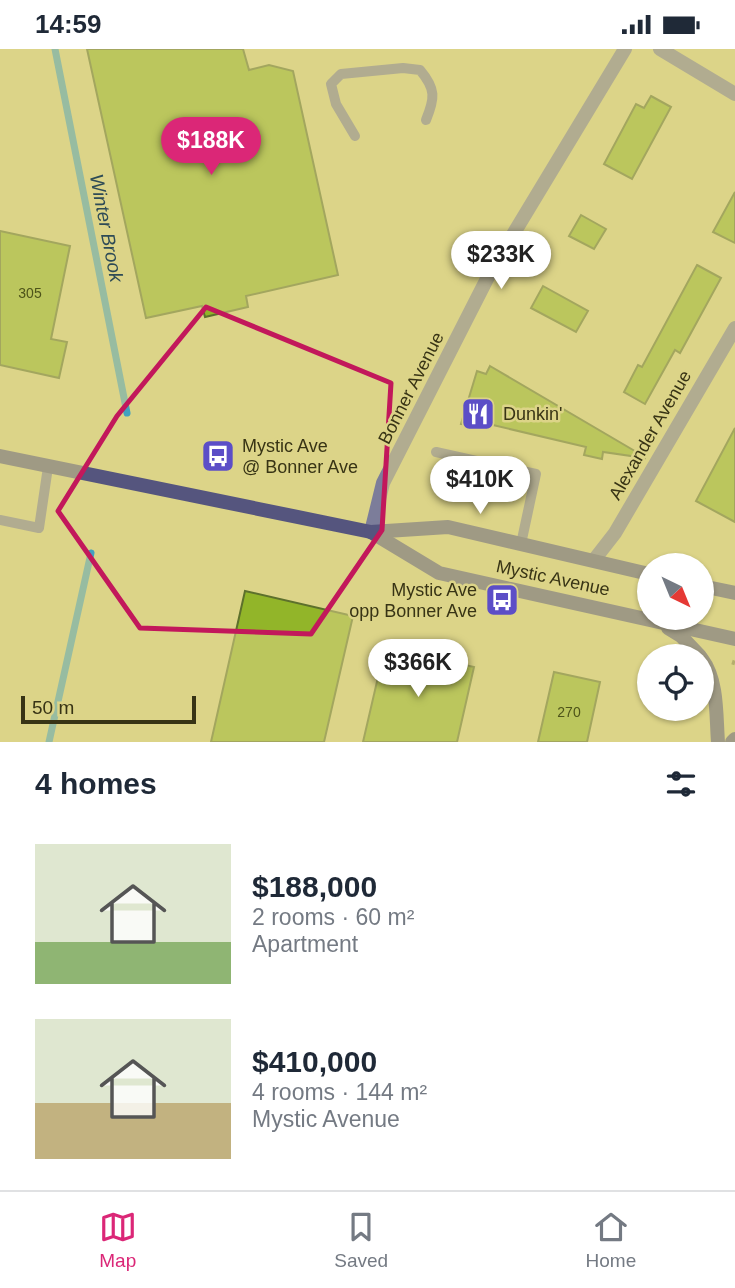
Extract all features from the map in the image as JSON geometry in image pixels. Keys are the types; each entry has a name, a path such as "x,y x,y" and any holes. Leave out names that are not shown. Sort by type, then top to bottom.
{"main road":[{"name":"Mystic Avenue","path":"0,456 371,532 447,527 637,571"},
{"name":"Mystic Avenue","path":"371,532 439,573 637,618"},
{"path":"714,589 735,593"},
{"path":"671,630 689,644"},
{"name":"Mystic Avenue","path":"694,630 735,639"},
{"path":"714,694 718,742"}],"street":[{"name":"Bonner Avenue","path":"371,532 383,484 491,271 625,49"},
{"path":"660,49 735,94"},
{"name":"Alexander Avenue","path":"594,560 615,533 735,328"}],"lane":[{"path":"355,136 336,104 331,84 341,74 403,68 420,70 431,83 433,101 426,120"},
{"path":"436,452 536,474 521,544"},
{"path":"0,520 39,527 48,467"}],"highlighted area":[{"path":"206,307 391,383 382,530 311,634 140,628 58,511 117,416"}],"building":[{"path":"87,49 243,49 249,70 269,65 293,71 338,275 246,296 248,307 205,317 202,306 146,318"},
{"path":"651,96 671,107 632,179 604,164 636,104 644,108"},
{"path":"735,192 735,243 713,232"},
{"path":"581,215 606,229 594,249 569,236"},
{"path":"0,231 70,246 51,339 67,342 59,378 0,365"},
{"path":"697,265 721,278 680,353 675,350 645,404 624,392 638,365 642,367"},
{"path":"543,286 588,311 576,332 531,308"},
{"path":"490,366 645,458 603,452 602,459 584,455 586,447 480,422 478,427 461,424 477,371 486,374"},
{"path":"735,428 735,522 696,501"},
{"path":"245,591 353,616 324,742 211,742"},
{"path":"385,647 474,667 457,742 363,742"},
{"path":"554,672 600,682 587,742 538,742"}],"waterway":[{"name":"Winter Brook","path":"55,49 127,413"},
{"name":"Winter Brook","path":"49,742 91,553"}],"place":[{"name":"Dunkin'","path":"478,414"},
{"name":"Mystic Ave @ Bonner Ave","path":"218,456"},
{"name":"Mystic Ave opp Bonner Ave","path":"502,600"}]}
